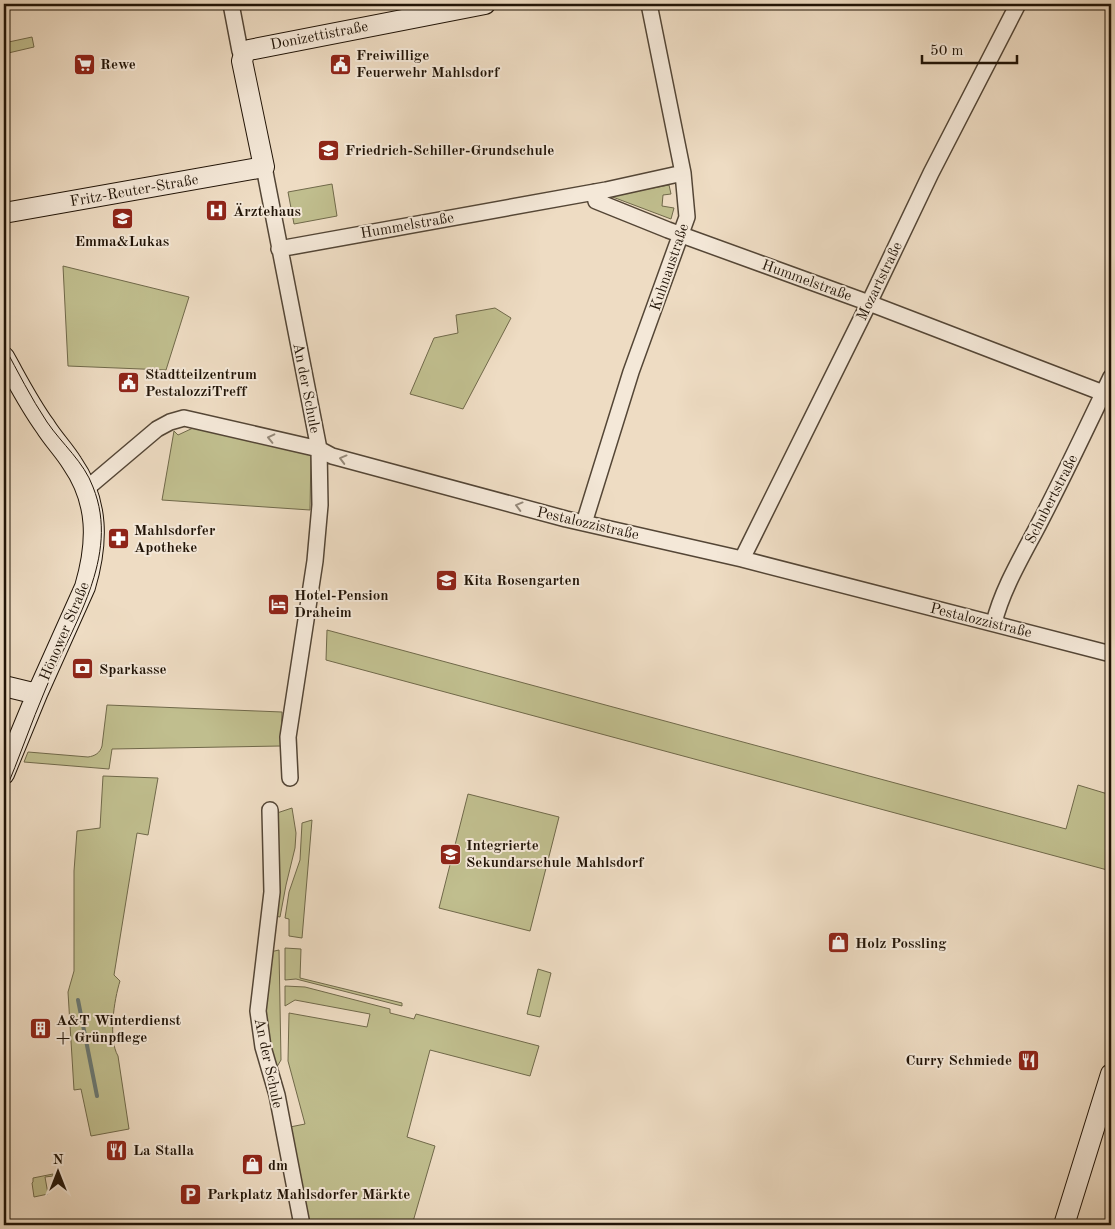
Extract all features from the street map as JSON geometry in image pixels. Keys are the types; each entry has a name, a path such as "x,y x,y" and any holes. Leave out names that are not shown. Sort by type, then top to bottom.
{"street":[{"name":"An der Schule","path":"231,4 240,51 244,54 242,62 319,449 320,505 315,561 288,737 290,778"},
{"name":"Donizettistraße","path":"244,54 256,47 485,4"},
{"name":"Kuhnaustraße","path":"584,523 632,372 686,216 683,173 649,4"},
{"name":"Mozartstraße","path":"742,558 869,303 931,173 1018,4"},
{"name":"Fritz-Reuter-Straße","path":"4,213 264,167"},
{"name":"Hummelstraße","path":"279,250 594,192 683,173"},
{"name":"Hummelstraße","path":"594,192 596,201 1107,394"},
{"name":"Hönower Straße","path":"4,357 44,425 73,464 86,486 92,504 94,520 90,571 75,611 37,694 4,774"},
{"name":"Schubertstraße","path":"994,623 1016,569 1107,394 1111,376"},
{"name":"Pestalozzistraße","path":"86,486 92,484 157,429 170,422 184,418 319,449 332,456 584,523 742,558 1111,654"},
{"path":"4,686 37,694"},
{"name":"An der Schule","path":"270,810 272,892 258,1011 263,1047 277,1095 302,1225"},
{"path":"1064,1225 1111,1074"}],"shaded area":[{"path":"32,37 34,47 4,54 4,43"},
{"path":"332,184 337,216 294,224 288,192"},
{"path":"669,185 671,194 663,195 662,206 674,208 671,219 610,196"},
{"path":"63,266 189,297 166,370 68,366"},
{"path":"495,308 511,318 463,409 410,394 434,338 458,333 456,315"},
{"path":"193,428 311,451 310,510 162,500 174,431 178,435"},
{"path":"327,630 1066,829 1078,785 1111,795 1111,871 326,660"},
{"path":"107,705 282,712 281,746 112,749 109,769 24,762 28,752 88,757 97,754 102,746"},
{"path":"103,776 158,778 148,835 137,833 114,975 120,981 114,1009 113,1040 118,1056 129,1129 91,1136 81,1089 74,1090 68,992 74,971 74,871 77,831 100,828"},
{"path":"468,794 559,817 530,931 439,908"},
{"path":"292,808 296,833 295,848 280,917 275,916 277,813"},
{"path":"312,820 302,938 289,936 289,919 285,918 289,892 300,860 302,823"},
{"path":"285,948 301,949 300,978 402,1003 402,1006 296,979 285,980"},
{"path":"279,950 281,1060 275,1070 263,1015 270,952"},
{"path":"538,969 551,973 540,1017 527,1014"},
{"path":"285,986 305,987 390,1009 390,1013 414,1019 416,1014 539,1046 530,1076 430,1050 407,1137 435,1146 412,1225 333,1225 331,1219 330,1225 309,1225 290,1127 305,1124 288,1061 289,1013 367,1027 370,1014 295,1000 285,1006"},
{"path":"53,1174 53,1176 45,1177 48,1194 34,1197 33,1178"}],"waterway":[{"path":"78,1000 97,1096"}],"tram line":[{"path":"4,346 41,413 89,478 100,513 101,539 97,565 90,590 46,688 4,794"}],"place":[{"name":"Rewe","path":"84,64"},
{"name":"Freiwillige Feuerwehr Mahlsdorf","path":"340,64"},
{"name":"Friedrich-Schiller-Grundschule","path":"329,150"},
{"name":"Ärztehaus","path":"217,211"},
{"name":"Emma&Lukas","path":"122,218"},
{"name":"Stadtteilzentrum PestalozziTreff","path":"129,383"},
{"name":"Mahlsdorfer Apotheke","path":"118,539"},
{"name":"Kita Rosengarten","path":"447,580"},
{"name":"Hotel-Pension Draheim","path":"278,604"},
{"name":"Sparkasse","path":"83,669"},
{"name":"Integrierte Sekundarschule Mahlsdorf","path":"450,854"},
{"name":"Holz Possling","path":"839,943"},
{"name":"A&T Winterdienst + Grünpflege","path":"40,1029"},
{"name":"Curry Schmiede","path":"1028,1060"},
{"name":"La Stalla","path":"117,1150"},
{"name":"dm","path":"252,1165"},
{"name":"Parkplatz Mahlsdorfer Märkte","path":"191,1194"}]}
